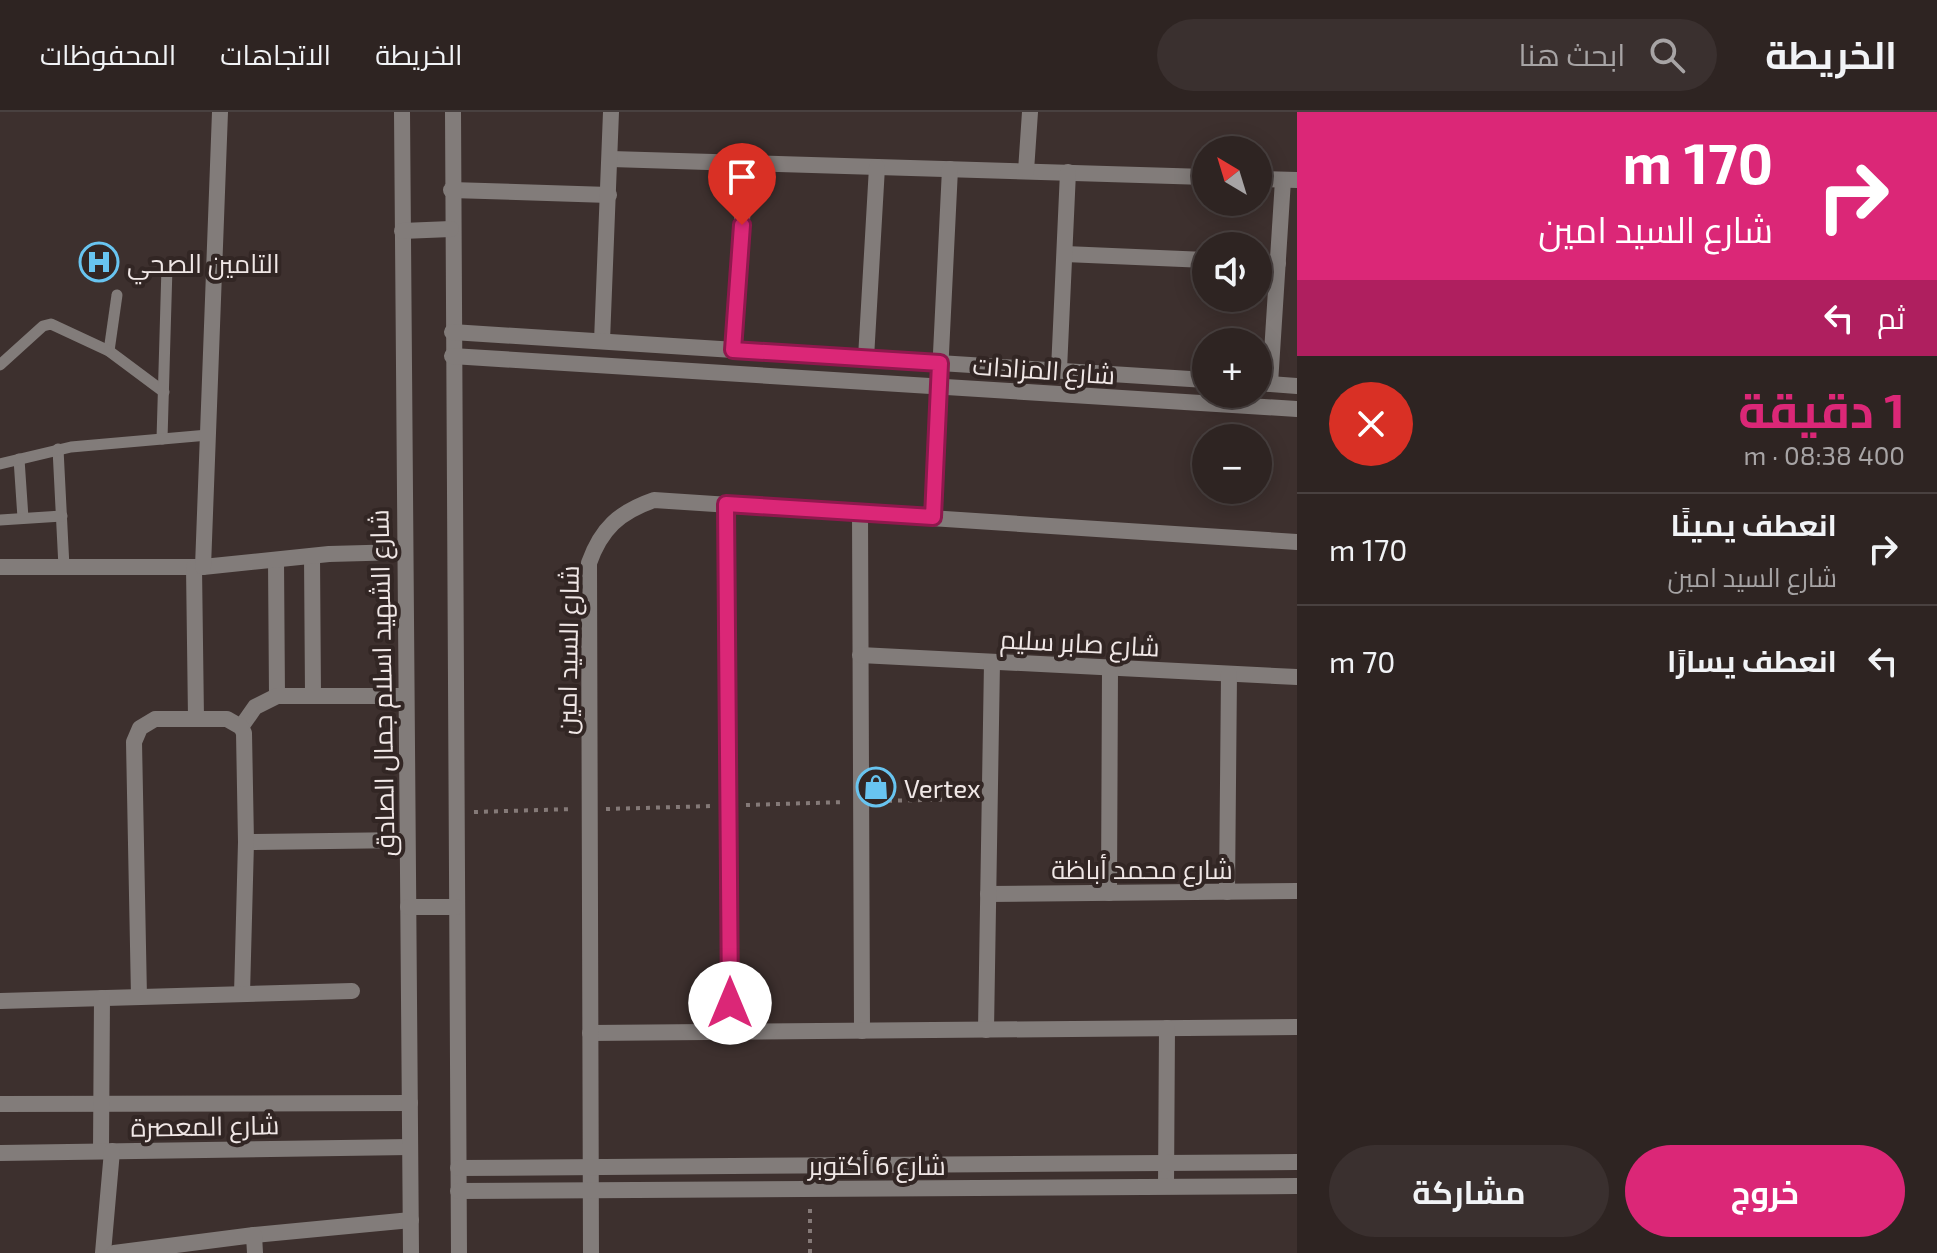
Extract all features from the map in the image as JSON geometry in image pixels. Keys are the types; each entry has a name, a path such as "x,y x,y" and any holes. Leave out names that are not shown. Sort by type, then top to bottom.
{"street":[{"path":"196,719 199,567 208,435 220,112"},
{"name":"شارع الشهيد اسلام جمال الصادق","path":"402,112 403,552 411,1253"},
{"path":"453,112 451,229 459,1253"},
{"path":"602,341 611,112"},
{"path":"1026,171 1030,112"},
{"path":"611,159 1192,176"},
{"path":"733,350 746,163"},
{"path":"866,358 877,167"},
{"path":"933,517 950,169"},
{"path":"1059,370 1068,172"},
{"path":"1270,328 1290,180"},
{"path":"451,190 609,195"},
{"path":"402,231 451,229"},
{"path":"1065,254 1192,259"},
{"path":"1272,263 1278,263"},
{"name":"شارع المزادات","path":"452,332 1192,379"},
{"name":"شارع المزادات","path":"452,356 1297,409"},
{"path":"1272,384 1297,386"},
{"name":"شارع السيد امين","path":"591,1253 589,563 597,541 612,521 631,508 654,500 1297,542"},
{"path":"726,504 730,1032"},
{"path":"860,513 862,1031"},
{"path":"0,567 199,567 312,556 403,552"},
{"path":"312,556 313,695"},
{"path":"276,561 277,696"},
{"name":"شارع صابر سليم","path":"860,655 1297,677"},
{"path":"986,1030 992,662"},
{"path":"1109,893 1110,668"},
{"path":"1227,892 1229,674"},
{"path":"241,727 255,707 277,696 406,696"},
{"path":"139,997 134,742 140,728 155,719 227,719 241,727 245,741 246,842 242,994"},
{"path":"246,842 407,840"},
{"name":"شارع محمد أباظة","path":"988,894 1297,891"},
{"path":"408,907 456,907"},
{"path":"0,1001 352,991"},
{"path":"102,998 101,1103 106,1151 103,1253"},
{"path":"590,1033 1297,1027"},
{"path":"1166,1186 1167,1028"},
{"name":"شارع المعصرة","path":"0,1104 410,1103"},
{"name":"شارع المعصرة","path":"0,1153 410,1147"},
{"name":"شارع 6 أكتوبر","path":"458,1168 1297,1162"},
{"name":"شارع 6 أكتوبر","path":"458,1191 1297,1186"},
{"path":"114,1253 150,1251 254,1235 411,1220"},
{"path":"254,1235 255,1253"}],"lane":[{"path":"162,439 167,267"},
{"path":"109,351 117,295"},
{"path":"0,365 43,326 51,324 109,351 164,392"},
{"path":"0,464 58,449 208,435"},
{"path":"58,449 64,567"},
{"path":"19,459 23,518"},
{"path":"0,520 62,516"}],"path":[{"path":"810,1188 810,1253"}],"place":[{"name":"التامين الصحي","path":"99,262"},
{"name":"Vertex","path":"876,787"}],"route":[{"path":"730,1003 726,504 933,517 940,363 733,350 742,225"}]}
